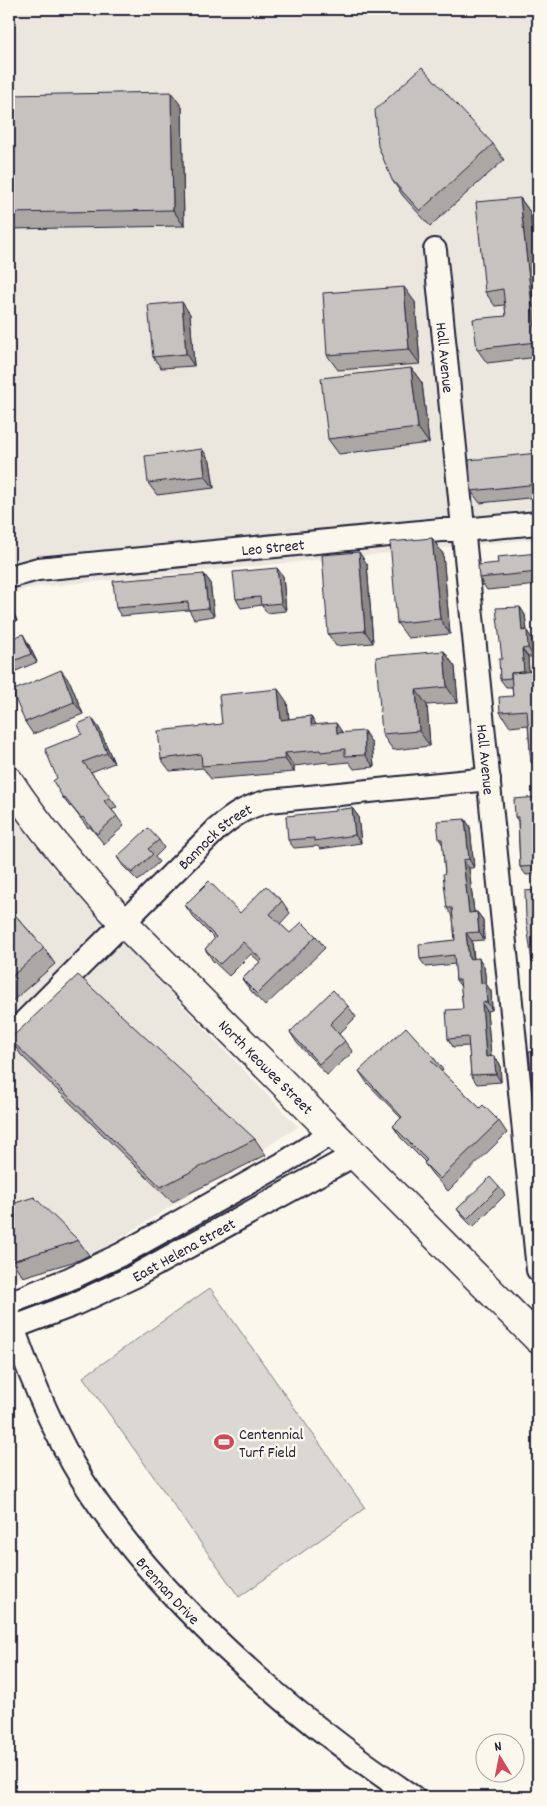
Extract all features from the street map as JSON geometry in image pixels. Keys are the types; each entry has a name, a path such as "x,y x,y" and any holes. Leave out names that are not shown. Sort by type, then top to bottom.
{"main road":[{"name":"North Keowee Street","path":"9,781 49,838 77,873 124,923 538,1339"}],"street":[{"name":"Hall Avenue","path":"435,250 488,780 530,1111 538,1270"},
{"name":"Leo Street","path":"9,577 38,569 421,532 538,523"},
{"name":"Bannock Street","path":"9,1037 217,829 235,814 254,805 269,801 488,780"},
{"name":"East Helena Street","path":"9,1302 69,1279 120,1255 282,1164 333,1132"},
{"name":"East Helena Street","path":"10,1324 73,1306 133,1278 354,1155"},
{"name":"Brennan Drive","path":"10,1324 49,1418 74,1465 100,1507 136,1554 201,1624 274,1693 330,1739 412,1797"}],"shaded area":[{"path":"9,9 538,9 538,539 28,588 9,596"},
{"path":"9,809 59,876 298,1127 90,1257 9,1281"},
{"name":"Centennial Turf Field","path":"210,1288 365,1508 239,1597 83,1377"}],"building":[{"path":"422,67 493,144 420,211 392,180 378,146 375,110"},
{"path":"171,92 173,210 9,213 9,95"},
{"path":"520,198 536,342 477,349 473,319 506,316 503,289 485,292 476,202"},
{"path":"404,287 409,349 327,355 323,293"},
{"path":"182,302 186,354 153,357 148,305"},
{"path":"411,368 418,428 328,439 321,378"},
{"path":"202,449 205,476 148,483 145,456"},
{"path":"538,453 538,484 471,491 469,460"},
{"path":"432,538 440,619 397,623 390,542"},
{"path":"359,552 365,631 328,634 322,555"},
{"path":"538,553 538,572 479,578 478,565 498,563 497,557"},
{"path":"277,568 281,603 261,605 260,597 236,599 233,572"},
{"path":"204,574 208,608 189,610 188,602 116,608 113,581"},
{"path":"520,607 522,631 527,630 528,648 522,649 524,672 511,673 511,678 500,679 499,659 502,659 496,608"},
{"path":"23,634 31,654 9,663 9,640"},
{"path":"444,651 447,687 416,690 419,731 382,734 376,657"},
{"path":"61,670 74,702 25,722 12,691"},
{"path":"535,671 538,694 538,761 531,762 527,710 500,712 499,697 513,696 511,673"},
{"path":"278,689 281,720 311,716 311,725 336,723 337,733 364,731 365,755 345,756 345,749 321,752 320,750 285,753 285,759 202,766 201,754 161,759 158,731 222,724 219,695"},
{"path":"92,718 107,753 83,762 110,797 104,801 117,816 97,834 63,798 53,781 57,778 45,749 82,734 78,724"},
{"path":"538,797 538,866 520,867 518,817 515,817 514,799"},
{"path":"352,808 355,835 314,841 314,838 288,840 286,816"},
{"path":"465,819 469,859 463,860 469,913 477,912 479,932 466,933 469,959 479,958 481,983 485,982 487,1002 482,1003 486,1057 494,1056 496,1074 471,1075 468,1037 448,1039 446,1010 463,1009 460,980 456,980 454,955 420,959 419,944 455,940 452,908 447,908 443,874 445,873 442,839 439,839 437,821"},
{"path":"148,828 159,840 148,849 153,854 132,873 117,857"},
{"path":"209,881 240,913 266,886 282,901 270,914 290,933 302,922 316,936 257,994 242,979 262,960 243,942 220,964 205,949 216,937 185,905"},
{"path":"538,890 538,962 532,962 526,917 525,891"},
{"path":"9,908 44,948 9,979"},
{"path":"78,975 255,1139 161,1187 10,1039"},
{"path":"333,990 348,1006 330,1024 345,1041 319,1064 290,1032"},
{"path":"406,1027 434,1058 431,1061 480,1108 483,1105 499,1121 440,1179 424,1163 427,1160 393,1126 402,1117 359,1071"},
{"path":"538,1051 538,1083 532,1084 529,1052"},
{"path":"534,1138 538,1138 538,1182 537,1182"},
{"path":"490,1177 499,1187 467,1219 457,1209"},
{"path":"34,1197 78,1240 12,1261 9,1253 9,1205"}],"place":[{"name":"Centennial Turf Field","path":"224,1442"}]}
